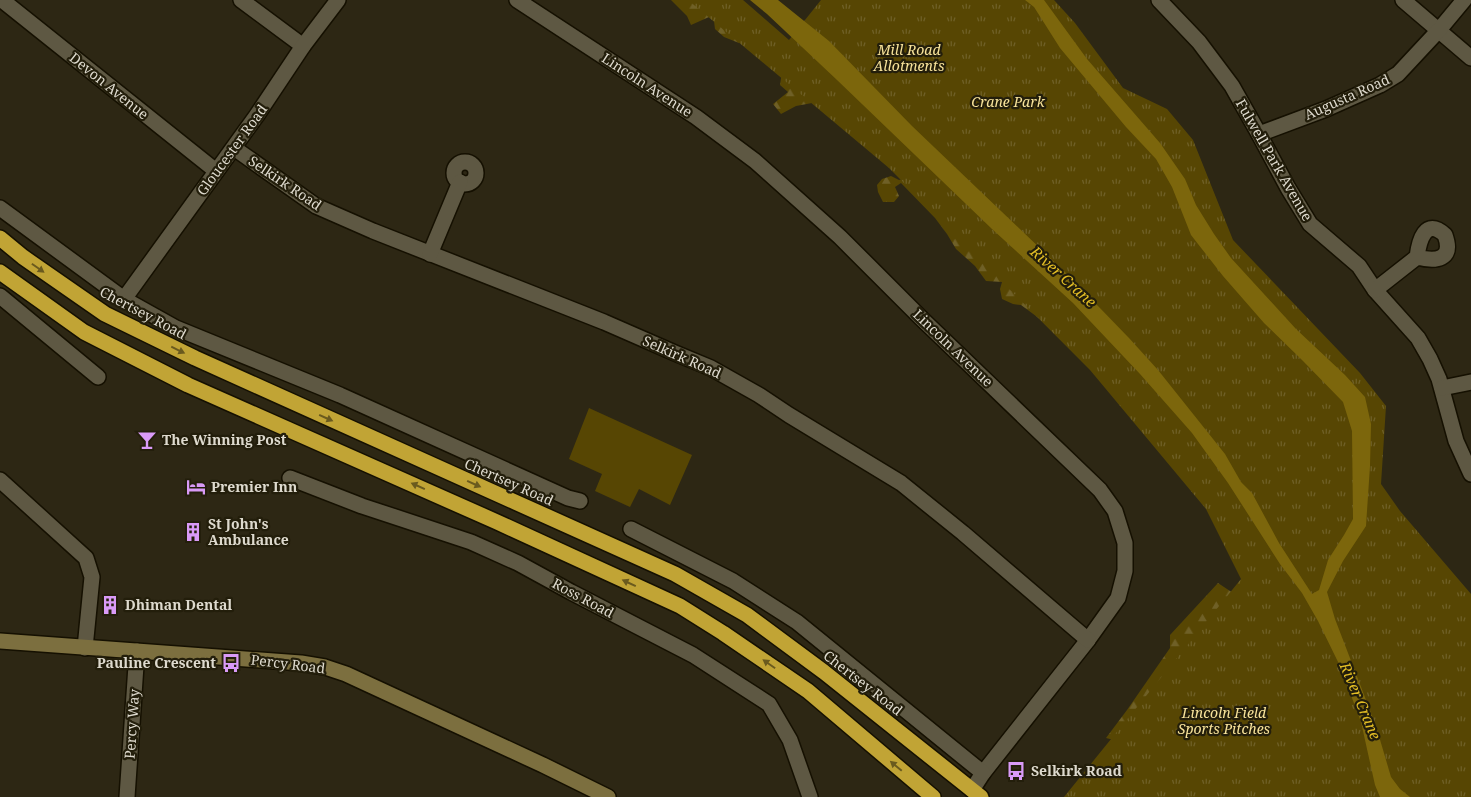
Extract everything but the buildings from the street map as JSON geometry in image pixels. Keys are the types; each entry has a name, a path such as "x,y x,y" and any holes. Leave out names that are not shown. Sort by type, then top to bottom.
{"highway":[{"name":"Chertsey Road","path":"0,238 23,257 105,314 204,362 683,579 747,615 824,672 976,793"},
{"path":"0,272 84,332 188,385 488,518 680,606 808,691 933,797"}],"street":[{"name":"Devon Avenue","path":"2,0 216,171"},
{"path":"241,0 303,46"},
{"name":"Gloucester Road","path":"124,299 234,148 303,46 338,0"},
{"name":"Lincoln Avenue","path":"517,0 696,117 755,161 840,237 921,318 1100,490 1115,511 1125,543 1125,571 1118,598 1088,640 984,773 976,793"},
{"name":"Fulwell Park Avenue","path":"1159,0 1199,42 1222,71 1260,134 1288,188 1310,224 1358,266 1375,290 1418,338 1430,359 1442,388 1456,440 1471,474"},
{"path":"1403,0 1471,58"},
{"name":"Augusta Road","path":"1260,134 1326,109 1380,85 1398,74 1464,0"},
{"name":"Selkirk Road","path":"234,148 316,206 372,231 604,322 711,368 759,395 900,483 963,533 1088,640"},
{"path":"430,254 460,182"},
{"name":"Chertsey Road","path":"0,208 124,299 176,328 340,394 580,502"},
{"path":"1375,290 1417,257"},
{"path":"0,296 98,377"},
{"path":"1442,388 1471,382"},
{"name":"Ross Road","path":"290,478 362,506 471,542 518,563 693,655 768,704 790,740 810,797"},
{"path":"0,480 86,558 92,577 85,648"},
{"name":"Chertsey Road","path":"632,528 733,581 797,622 984,773"},
{"name":"Percy Road","path":"0,641 301,663 339,671 535,761 608,797"},
{"name":"Percy Way","path":"127,797 137,651"}],"green space":[{"path":"671,0 706,0 742,37 739,43 724,37 715,29 714,21 709,17 691,25 687,16"},
{"name":"Crane Park","path":"688,0 743,0 789,40 821,0 1054,0 1075,23 1123,88 1167,109 1193,140 1233,240 1360,373 1386,406 1381,484 1400,511 1471,594 1471,797 1064,797 1241,579 1206,509 1090,370 889,168"},
{"path":"782,72 812,103 796,106 781,114 773,104 788,92 780,85"},
{"path":"891,176 899,180 906,178 1040,319 1021,305 1002,299 1000,289 1002,282 986,281 975,266 956,249 935,218 901,183 895,187 899,196 894,202 883,202 877,185 882,179"},
{"path":"589,408 692,455 670,505 639,489 630,507 595,491 602,474 569,459"},
{"path":"1218,583 1236,595 1118,741 1106,738 1170,648 1170,635"}],"water":[{"name":"River Crane","path":"750,0 778,0 829,41 912,126 1067,274 1129,338 1158,370 1225,454 1241,482 1252,493 1279,543 1312,594 1319,590 1328,560 1353,519 1352,431 1343,402 1264,323 1223,276 1191,235 1172,187 1156,159 1126,127 1060,48 1034,7 1025,0 1044,0 1087,59 1160,143 1185,179 1196,205 1231,258 1296,329 1345,375 1365,397 1371,424 1366,526 1343,561 1327,592 1335,619 1376,726 1391,777 1400,789 1410,797 1380,797 1375,785 1361,722 1340,666 1318,621 1302,593 1280,564 1228,483 1192,433 1073,303"}],"place":[{"name":"The Winning Post","path":"147,440"},
{"name":"Premier Inn","path":"196,487"},
{"name":"St John's Ambulance","path":"193,532"},
{"name":"Dhiman Dental","path":"110,605"},
{"name":"Pauline Crescent","path":"231,663"},
{"name":"Selkirk Road","path":"1016,771"}],"park label":[{"name":"Mill Road Allotments","path":"909,58"},
{"name":"Lincoln Field Sports Pitches","path":"1224,722"}]}
